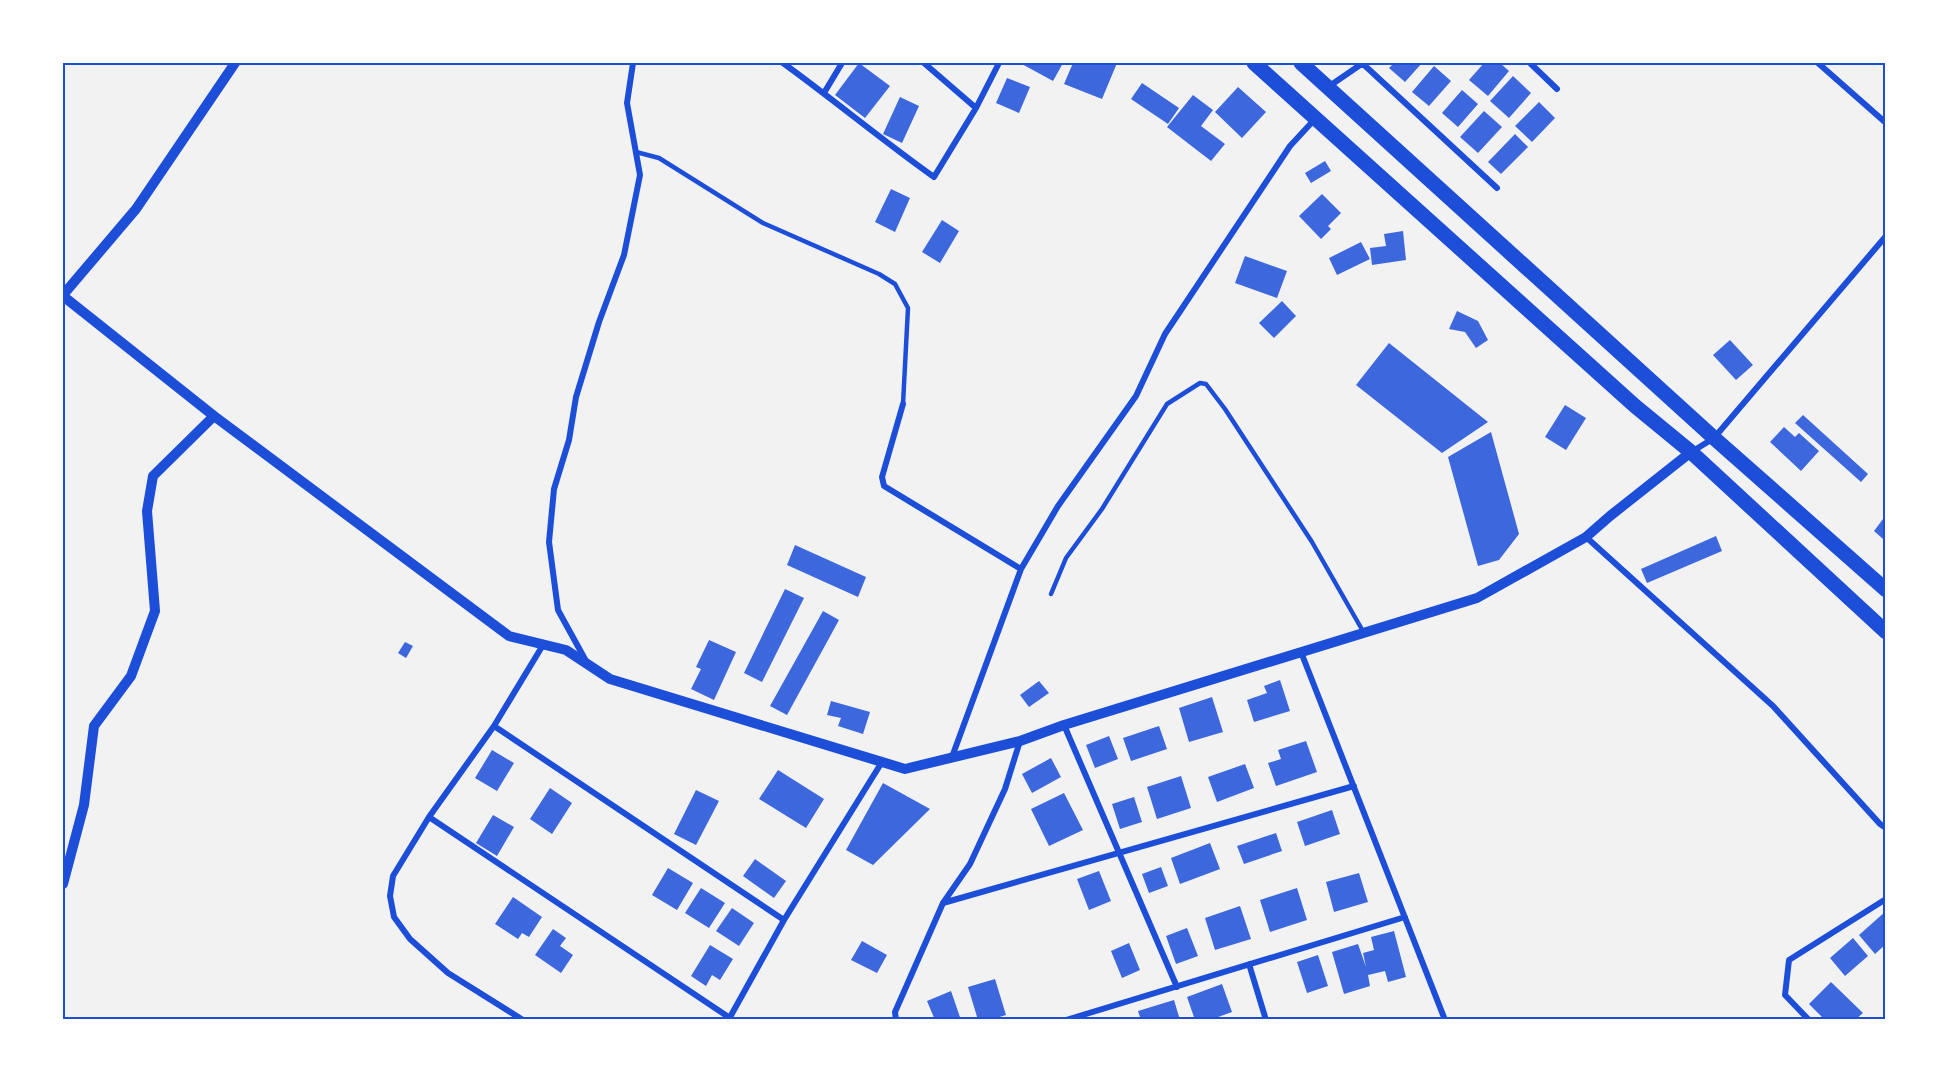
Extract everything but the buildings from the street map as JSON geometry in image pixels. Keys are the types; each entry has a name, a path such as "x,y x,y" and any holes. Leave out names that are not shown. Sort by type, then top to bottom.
{"main road":[{"path":"1254,63 1626,398 1691,452 1886,632"},
{"path":"1301,63 1714,438 1886,590"}],"street":[{"path":"235,63 136,209 63,295 214,416 509,636 566,650 610,679 905,769 1020,741 1064,725 1477,598 1586,537 1691,452 1714,438 1886,236"},
{"path":"588,665 558,610 549,542 554,489 569,441 576,397 599,322 624,255 640,175 627,103 633,63"},
{"path":"783,63 880,139 934,177 976,108 999,63"},
{"path":"824,93 842,63"},
{"path":"924,63 976,108"},
{"path":"1327,87 1363,63 1497,188"},
{"path":"1530,63 1557,89"},
{"path":"1818,63 1886,123"},
{"path":"952,758 1021,569 1058,506 1136,396 1165,334 1290,146 1315,118"},
{"path":"903,404 882,477 884,486 1021,569"},
{"path":"63,884 84,805 94,726 131,676 155,611 147,511 153,476 214,416"},
{"path":"1586,537 1773,706 1886,828"},
{"path":"523,1020 448,973 410,939 394,917 390,896 393,876 429,817 494,726 543,645"},
{"path":"1301,652 1445,1020"},
{"path":"1064,725 1177,987"},
{"path":"494,726 784,920"},
{"path":"896,1020 895,1012 943,903 970,864 1005,789 1020,741"},
{"path":"429,817 729,1019 784,920 882,762"},
{"path":"943,903 1354,786"},
{"path":"1809,1020 1785,995 1790,960 1886,899"},
{"path":"1066,1020 1405,917"},
{"path":"1249,964 1266,1020"}],"lane":[{"path":"636,152 659,158 763,224 879,274 895,284 908,308 903,404"},
{"path":"1051,594 1066,558 1102,509 1167,404 1200,383 1206,384 1214,394 1312,542 1364,633"}]}
